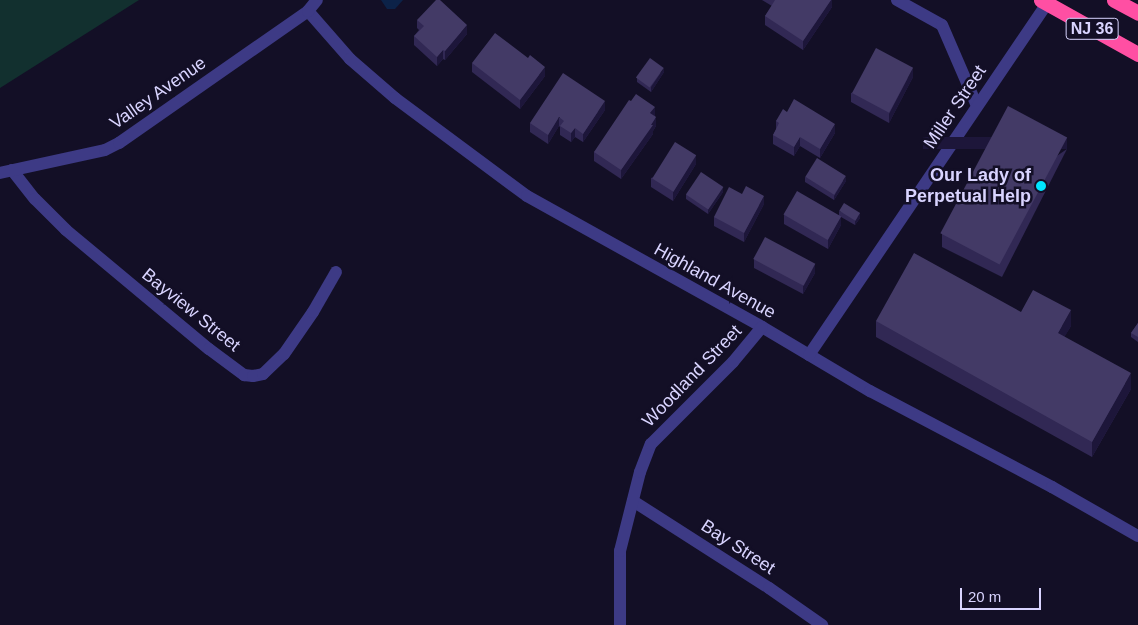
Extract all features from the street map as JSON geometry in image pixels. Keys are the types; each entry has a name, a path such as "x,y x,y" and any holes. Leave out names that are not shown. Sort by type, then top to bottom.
{"highway":[{"name":"NJ 36","path":"1114,0 1138,13"},
{"name":"NJ 36","path":"1045,1 1138,54"}],"street":[{"name":"Valley Avenue","path":"6,172 105,150 119,143 308,11 317,0"},
{"path":"897,0 942,25 977,106"},
{"name":"Miller Street","path":"809,355 977,106 1045,1"},
{"name":"Highland Avenue","path":"308,11 350,59 395,98 519,191 762,327 870,391 1052,487 1138,536"},
{"name":"Bayview Street","path":"6,172 66,230 209,349 244,374 253,376 263,374 284,354 336,272"},
{"name":"Woodland Street","path":"620,625 620,550 632,501 651,444 734,362 762,327"},
{"name":"Bay Street","path":"632,501 770,588 822,625"}],"green space":[{"path":"0,0 139,0 0,88"}],"water":[{"path":"381,0 403,0 395,9 387,9"}],"building":[{"path":"436,0 440,0 467,25 445,51 443,50 437,57 414,36 424,26 417,20"},
{"path":"775,0 831,0 803,41 765,16"},
{"path":"495,33 528,58 530,55 545,67 520,100 472,63"},
{"path":"876,48 913,68 889,113 852,93"},
{"path":"650,58 664,68 650,87 636,77"},
{"path":"563,73 605,101 583,134 575,128 571,133 560,126 564,121 559,117 548,135 530,123"},
{"path":"636,94 655,107 650,113 656,117 651,125 653,125 621,170 594,152 629,100 631,101"},
{"path":"794,99 835,124 820,149 800,137 794,147 773,135 779,123 776,121 783,109 787,112"},
{"path":"1008,106 1067,137 1000,265 940,233"},
{"path":"675,142 696,155 673,192 652,178"},
{"path":"817,158 846,176 834,195 805,177"},
{"path":"701,172 723,187 708,209 686,194"},
{"path":"746,186 764,196 744,233 714,217 729,187 742,194"},
{"path":"797,191 841,216 828,240 784,214"},
{"path":"844,203 860,213 855,221 839,211"},
{"path":"765,237 815,264 804,286 753,259"},
{"path":"914,253 1021,312 1033,290 1071,310 1058,333 1131,373 1092,442 876,321"},
{"path":"1138,323 1138,337 1131,333"}],"place":[{"name":"Our Lady of Perpetual Help","path":"1041,186"}]}
